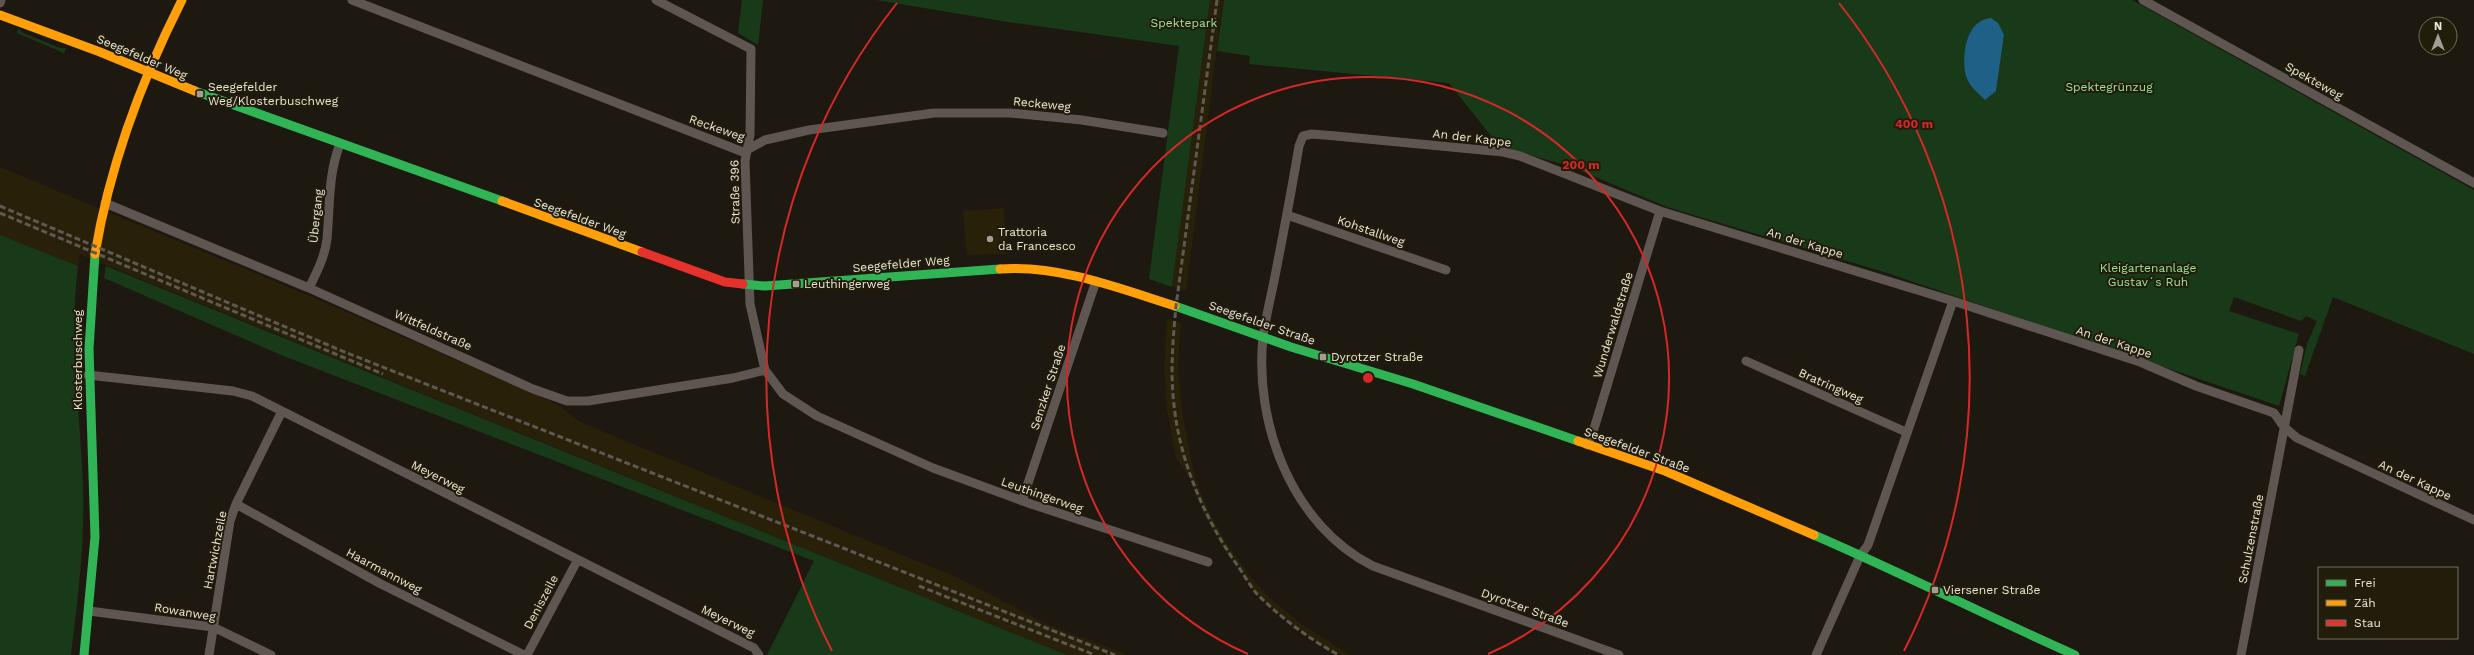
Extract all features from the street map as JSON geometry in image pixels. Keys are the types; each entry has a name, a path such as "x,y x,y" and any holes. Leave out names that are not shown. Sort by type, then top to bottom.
{"street":[{"name":"Klosterbuschweg","path":"84,655 89,611 95,519 88,375 91,292 105,203 112,173 147,73 182,0"},
{"name":"Reckeweg","path":"352,0 738,151 747,151 765,140 809,130 934,113 1006,112 1082,120 1163,132"},
{"name":"Straße 396","path":"656,0 751,49 750,135 747,151 750,286"},
{"name":"Spekteweg","path":"2143,0 2474,183"},
{"name":"Seegefelder Weg","path":"0,15 100,52 147,73 712,279 750,286 1013,268 1046,270 1096,281 1176,306"},
{"name":"An der Kappe","path":"1303,136 1312,134 1503,152 1527,159 1660,211 1952,301 2146,365 2196,386 2274,414 2284,427 2296,438 2474,520"},
{"name":"Dyrotzer Straße","path":"1303,136 1299,146 1263,337 1263,397 1272,430 1286,471 1298,498 1332,539 1352,556 1373,566 1619,655"},
{"name":"Übergang","path":"309,288 321,264 327,240 331,186 340,144"},
{"name":"Wittfeldstraße","path":"105,203 309,288 533,388 567,401 588,401 666,389 733,378 765,370"},
{"name":"Wunderwaldstraße","path":"1587,445 1593,432 1660,211"},
{"name":"Kohstallweg","path":"1287,215 1446,270"},
{"name":"Senzker Straße","path":"1022,501 1096,281"},
{"name":"Leuthingerweg","path":"750,286 750,304 765,370 783,394 817,416 933,468 1022,501 1208,562"},
{"path":"1816,655 1860,556 1868,545 1952,301"},
{"name":"Seegefelder Straße","path":"1176,306 1263,337 1413,384 1678,476 1860,556 2075,655"},
{"path":"2284,427 2299,350"},
{"name":"Bratringweg","path":"1746,361 1906,432"},
{"name":"Meyerweg","path":"88,375 233,391 252,396 577,561 754,648 759,655"},
{"name":"Hartwichzeile","path":"209,655 230,521 236,504 282,412"},
{"name":"Schulzenstraße","path":"2241,655 2284,427"},
{"name":"Haarmannweg","path":"236,504 382,584 525,655"},
{"name":"Deniszeile","path":"525,655 577,561"},
{"name":"Rowanweg","path":"89,611 213,627 271,655"}],"shaded area":[{"path":"1210,0 1223,0 1186,291 1172,287"},
{"path":"0,167 305,294 557,404 580,422 956,577 1049,625 1129,655 1067,655 79,254 78,266 0,235"},
{"path":"1004,208 1006,254 967,255 963,211"},
{"path":"1167,318 1181,323 1178,366 1182,412 1195,478 1211,516 1227,544 1252,579 1269,597 1301,624 1350,655 1335,655 1328,651 1285,620 1254,592 1227,554 1206,518 1190,479 1176,458 1167,410 1164,369"}],"green space":[{"path":"742,0 763,0 758,45 738,33"},
{"name":"Spektepark","path":"876,0 1210,0 1172,287 1149,279 1179,46 1008,22"},
{"path":"1224,0 2132,0 2474,190 2474,354 2333,297 2305,376 2300,374 2307,344 2317,321 2306,316 2301,321 2234,297 2229,311 2299,334 2279,406 1887,273 1667,207 1569,166 1499,146 1449,83 1249,64 1250,56 1217,51","holes":["2004,35 1996,91 1965,64 1965,49"]},
{"path":"18,28 23,33 60,48 66,48 64,53 17,33"},
{"path":"96,38 117,45 124,51 95,42"},
{"path":"0,235 78,266 75,348 82,457 83,528 71,655 0,655"},
{"path":"106,266 1067,655 767,655 814,561 281,355 104,278"}],"water":[{"path":"1991,18 1998,23 2004,35 1996,91 1985,100 1967,80 1964,58 1967,40 1971,32 1976,25 1983,20"}],"railway":[{"path":"1217,0 1176,306 1172,380 1177,427 1196,491 1206,512 1216,532 1257,594 1296,628 1339,655"},
{"path":"0,206 347,353 1115,655"},
{"path":"0,213 383,374"},
{"path":"919,586 1095,655"}],"traffic: fast":[{"path":"195,91 502,201"},
{"path":"84,655 95,537 89,349 95,254"},
{"path":"743,284 765,286 1000,269"},
{"path":"1175,306 1291,347 1413,384 1578,441"},
{"path":"1814,535 1880,564 2075,655"}],"traffic: slow":[{"path":"95,254 101,221 118,155 140,92 182,0"},
{"path":"0,15 100,52 195,91"},
{"path":"502,201 642,252"},
{"path":"1000,269 1022,269 1067,274 1110,285 1175,306"},
{"path":"1578,441 1665,471 1814,535"}],"traffic: jam":[{"path":"642,252 725,282 743,284"}],"place":[{"name":"Seegefelder Weg/Klosterbuschweg","path":"200,94"},
{"name":"Trattoria da Francesco","path":"990,239"},
{"name":"Leuthingerweg","path":"796,284"},
{"name":"Dyrotzer Straße","path":"1323,357"},
{"name":"Viersener Straße","path":"1935,590"}],"park label":[{"name":"Spektegrünzug","path":"2109,87"},
{"name":"Kleigartenanlage Gustav´s Ruh","path":"2148,275"}]}
